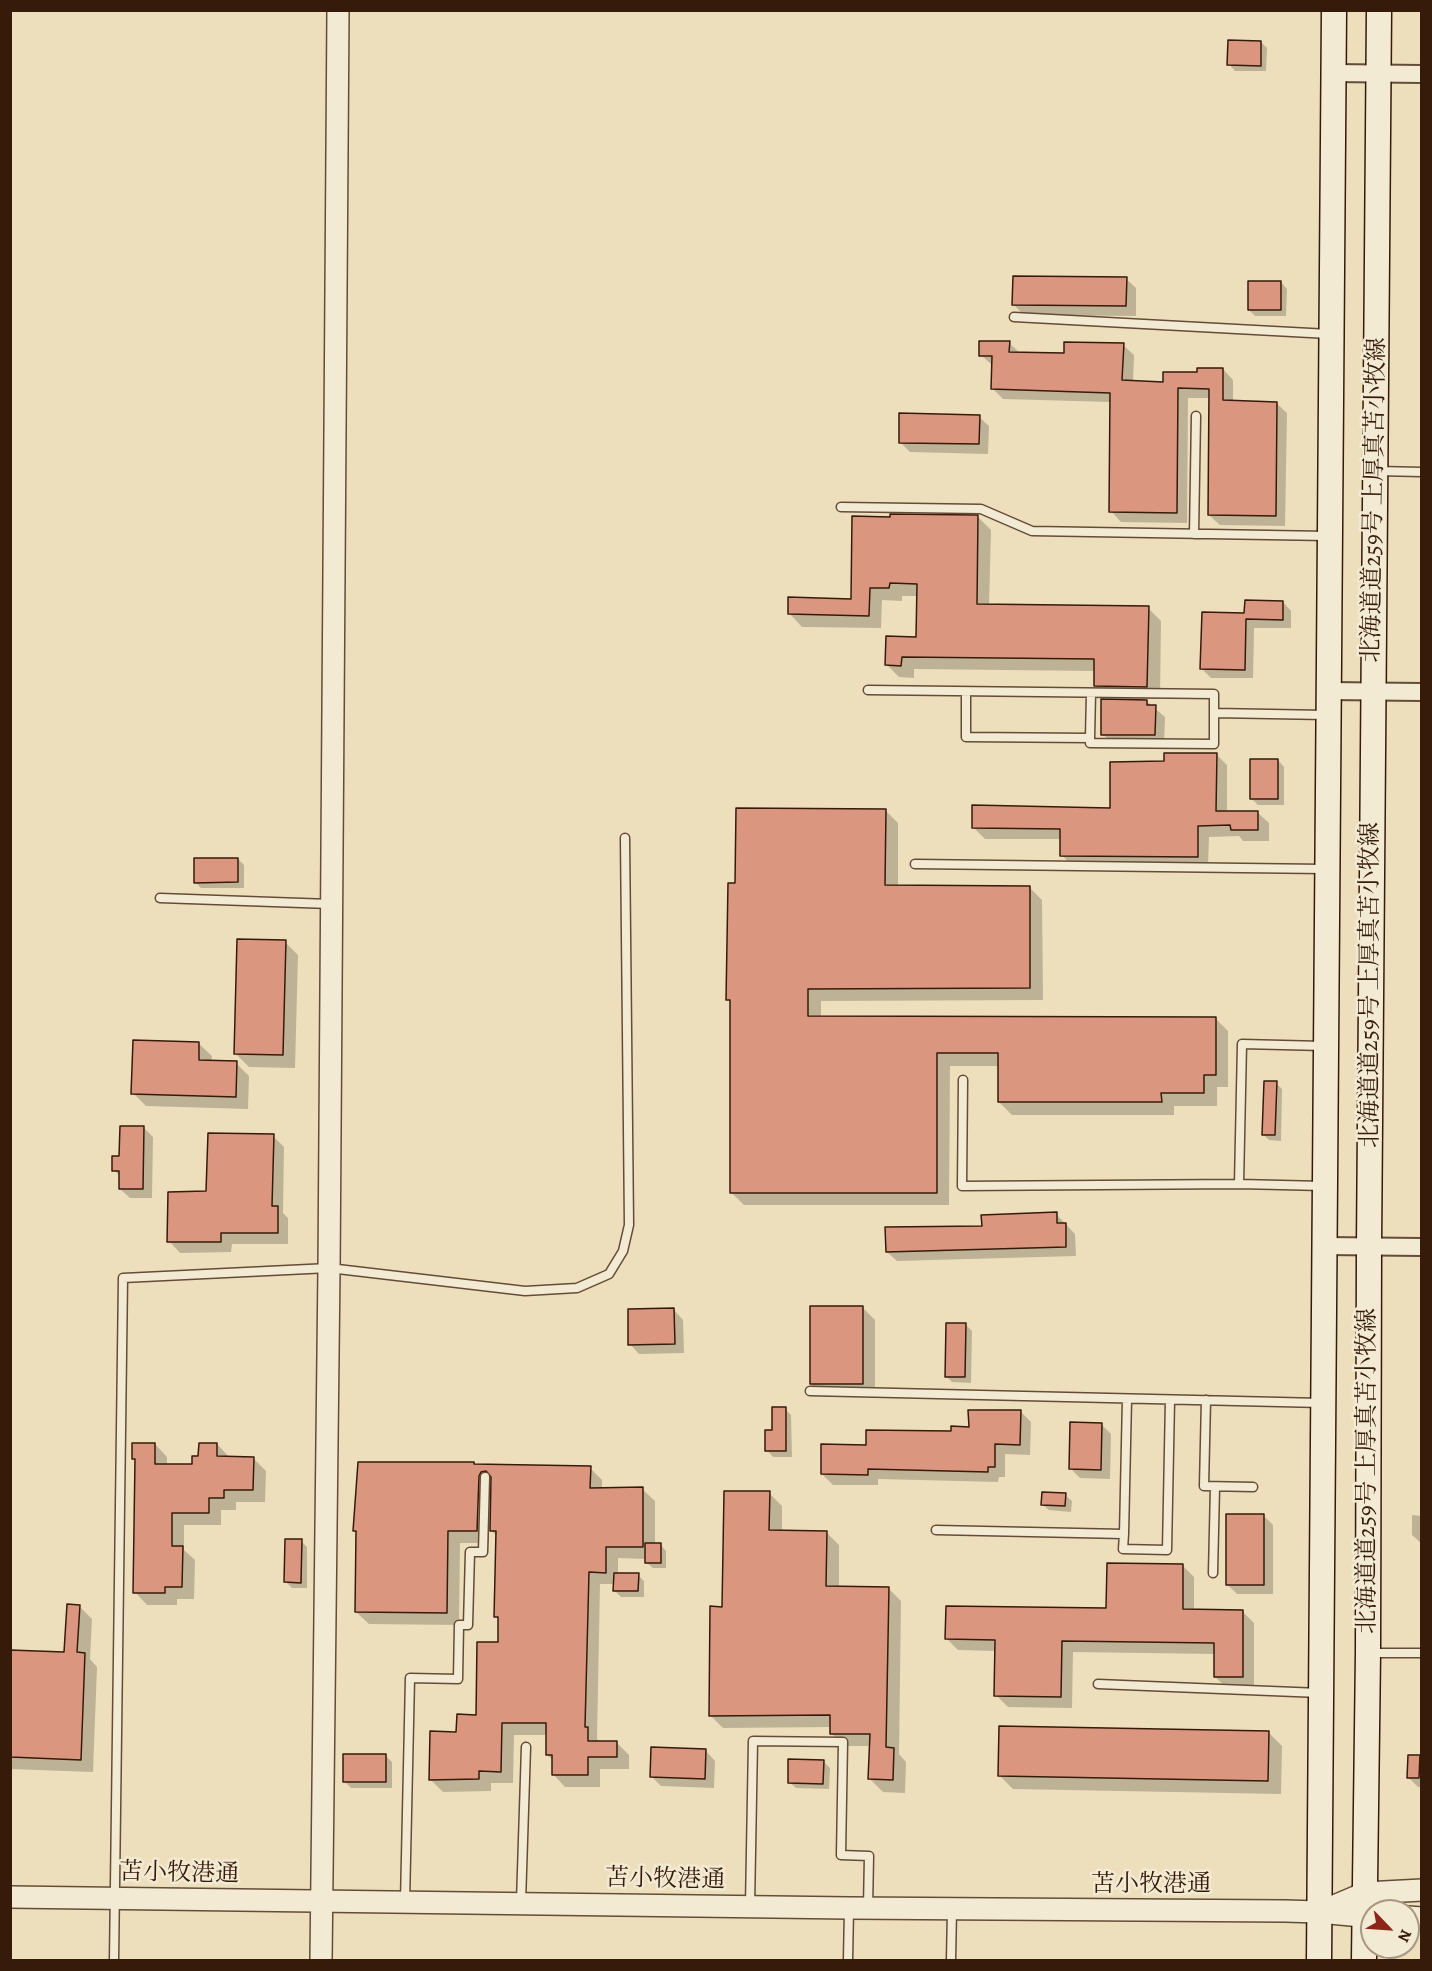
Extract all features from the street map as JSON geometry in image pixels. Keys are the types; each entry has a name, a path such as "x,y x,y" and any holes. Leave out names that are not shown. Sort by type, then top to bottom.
{"main road":[{"name":"北海道道259号 上厚真苫小牧線","path":"1319,1960 1334,10"},
{"name":"北海道道259号 上厚真苫小牧線","path":"1366,1899 1379,10"}],"street":[{"path":"321,1960 329,1268 338,10"},
{"path":"1334,73 1422,74"},
{"path":"1329,691 1422,692"},
{"path":"1325,1246 1422,1247"},
{"name":"苫小牧港通","path":"1319,1912 1365,1893 1422,1890"},
{"name":"苫小牧港通","path":"10,1897 1319,1912 1360,1916"}],"lane":[{"path":"1014,317 1333,334"},
{"path":"1194,534 1196,416"},
{"path":"1376,471 1422,472"},
{"path":"841,507 981,509 1032,531 1331,536"},
{"path":"868,690 1214,694 1214,744 1090,743 1091,693"},
{"path":"966,692 966,737 1090,738"},
{"path":"1214,713 1329,715"},
{"path":"114,1960 123,1278 329,1268 525,1291 577,1288 609,1274 623,1251 629,1225 625,838"},
{"path":"915,864 1328,869"},
{"path":"160,898 330,904"},
{"path":"1239,1184 1242,1044 1326,1047"},
{"path":"963,1080 962,1186 1239,1184 1325,1186"},
{"path":"810,1391 1323,1402"},
{"path":"1127,1399 1123,1549 1167,1550 1170,1400"},
{"path":"1206,1400 1204,1486 1253,1487"},
{"path":"405,1902 410,1678 458,1679 459,1625 468,1625 470,1552 483,1552 485,1477"},
{"path":"1213,1573 1215,1487"},
{"path":"936,1530 1124,1534"},
{"path":"1368,1653 1422,1653"},
{"path":"1098,1684 1320,1693"},
{"path":"750,1907 753,1741 843,1742 841,1855 868,1856 848,1960"},
{"path":"521,1904 526,1747"},
{"path":"951,1960 952,1909"}],"building":[{"path":"1228,40 1261,41 1261,66 1227,65"},
{"path":"1013,276 1127,277 1126,306 1012,305"},
{"path":"1248,281 1281,281 1281,310 1248,310"},
{"path":"979,341 1010,341 1009,352 1064,353 1064,342 1124,343 1122,380 1163,382 1163,372 1197,372 1197,368 1223,368 1223,400 1277,402 1276,516 1208,515 1209,389 1178,388 1177,513 1109,512 1110,393 991,389 992,356 979,356"},
{"path":"899,413 980,415 979,444 899,443"},
{"path":"890,514 978,515 977,604 1149,606 1147,687 1094,686 1094,659 902,657 901,666 885,665 886,636 916,637 917,584 890,583 889,588 870,588 869,616 788,614 788,597 851,599 852,516 890,517"},
{"path":"1245,600 1283,601 1283,620 1246,619 1245,670 1200,669 1202,612 1244,613"},
{"path":"1101,699 1147,700 1147,705 1156,705 1155,735 1101,735"},
{"path":"1164,753 1217,753 1216,811 1258,811 1258,830 1231,830 1230,825 1198,826 1198,857 1060,856 1060,829 972,828 972,805 1110,808 1110,762 1164,761"},
{"path":"1250,759 1278,759 1278,799 1250,799"},
{"path":"736,808 886,809 885,885 1030,886 1030,988 808,989 808,1016 1216,1017 1216,1075 1204,1075 1204,1093 1161,1093 1162,1102 998,1102 998,1053 937,1053 937,1193 730,1193 730,1000 726,1000 728,883 735,883"},
{"path":"194,858 238,858 238,882 194,883"},
{"path":"237,939 286,940 283,1055 234,1054"},
{"path":"133,1040 199,1042 199,1060 237,1061 236,1097 131,1094"},
{"path":"1264,1081 1277,1081 1275,1135 1262,1135"},
{"path":"120,1126 144,1126 143,1189 119,1189 119,1171 112,1171 112,1156 119,1156"},
{"path":"208,1133 274,1134 272,1206 278,1206 278,1233 221,1233 221,1242 167,1242 168,1192 206,1191"},
{"path":"1057,1212 1057,1223 1066,1223 1066,1247 886,1252 885,1227 982,1226 981,1215"},
{"path":"810,1306 863,1306 863,1384 810,1384"},
{"path":"674,1308 675,1344 628,1345 628,1309"},
{"path":"946,1323 966,1323 965,1377 945,1377"},
{"path":"772,1407 786,1407 786,1451 765,1451 765,1430 772,1430"},
{"path":"968,1410 1021,1410 1020,1445 995,1444 995,1467 988,1467 988,1472 868,1469 868,1475 821,1474 821,1444 866,1445 866,1430 951,1431 951,1426 969,1427"},
{"path":"1070,1422 1102,1423 1101,1470 1069,1469"},
{"path":"132,1443 155,1443 155,1464 192,1464 192,1456 198,1456 199,1443 217,1443 217,1456 254,1457 253,1490 224,1490 224,1498 209,1498 209,1513 172,1513 172,1546 183,1546 182,1587 165,1587 165,1593 133,1593 135,1459 132,1459"},
{"path":"358,1462 474,1462 474,1464 591,1466 590,1488 643,1487 643,1547 606,1547 606,1573 589,1572 585,1727 588,1727 588,1741 617,1741 617,1757 588,1757 588,1775 552,1775 552,1755 546,1755 546,1723 502,1723 501,1772 479,1771 479,1779 429,1780 430,1731 456,1732 457,1714 476,1715 477,1642 498,1642 498,1617 494,1617 496,1531 490,1531 491,1477 486,1471 481,1472 479,1476 477,1531 448,1531 447,1613 355,1612 356,1531 353,1531"},
{"path":"724,1491 770,1491 769,1530 827,1531 826,1586 889,1587 886,1747 894,1748 893,1780 868,1779 870,1734 830,1734 830,1715 709,1716 710,1606 722,1607"},
{"path":"1042,1492 1066,1493 1065,1506 1041,1505"},
{"path":"1226,1514 1264,1514 1264,1585 1226,1585"},
{"path":"285,1539 302,1539 301,1583 284,1582"},
{"path":"645,1543 661,1543 661,1563 645,1563"},
{"path":"1107,1563 1183,1564 1183,1609 1243,1610 1243,1677 1214,1677 1214,1643 1062,1641 1061,1697 994,1696 995,1640 945,1639 946,1606 1106,1608"},
{"path":"614,1573 639,1573 638,1591 613,1591"},
{"path":"67,1604 80,1605 77,1652 85,1653 81,1760 10,1757 10,1650 64,1652"},
{"path":"999,1726 1269,1731 1268,1781 998,1776"},
{"path":"651,1747 706,1749 705,1779 650,1777"},
{"path":"343,1754 386,1754 386,1782 343,1782"},
{"path":"1408,1755 1420,1755 1419,1778 1407,1778"},
{"path":"788,1759 824,1760 823,1784 788,1783"}]}
